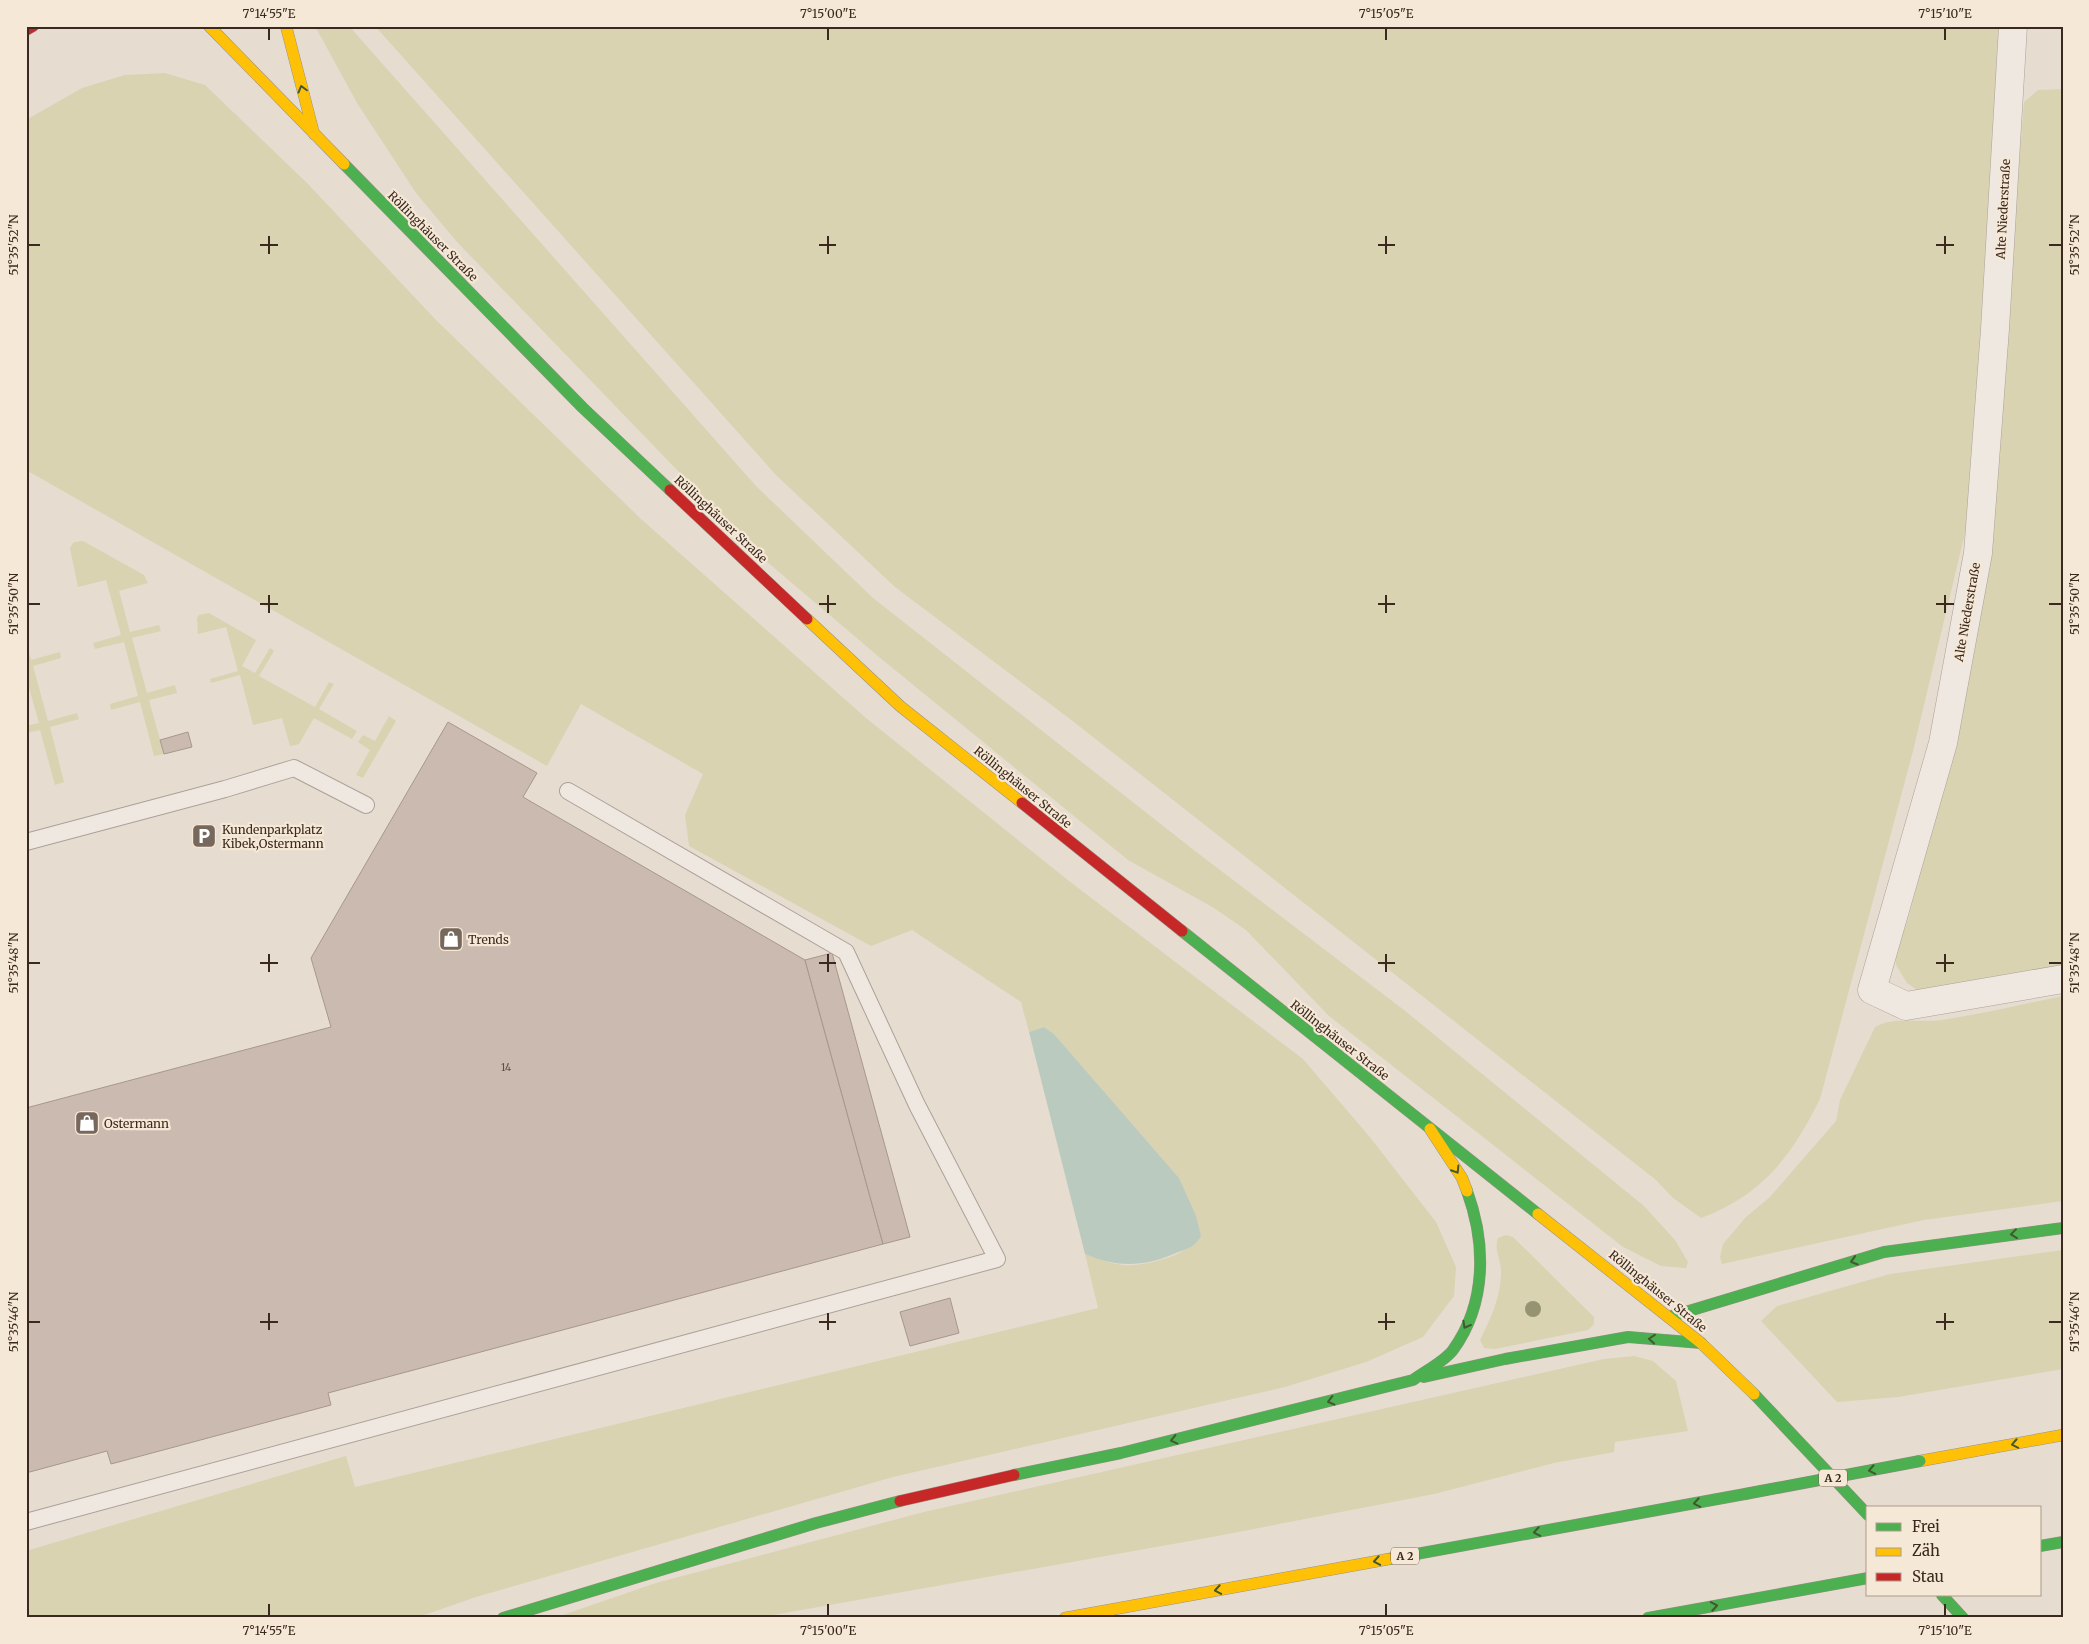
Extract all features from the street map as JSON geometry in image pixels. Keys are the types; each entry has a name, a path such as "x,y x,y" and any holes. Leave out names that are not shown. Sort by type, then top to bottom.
{"main road":[{"path":"26,30 33,26"},
{"name":"Röllinghäuser Straße","path":"209,26 583,408 900,706 1669,1317 1738,1376 1866,1513"},
{"path":"286,26 315,136"},
{"path":"1413,1380 1452,1351 1474,1312 1481,1266 1477,1218 1462,1178 1430,1129"},
{"path":"1669,1317 1884,1252 2063,1228"},
{"path":"503,1618 816,1523 961,1486 1121,1453 1238,1425 1413,1380 1505,1359 1628,1337 1700,1343"},
{"name":"A 2","path":"1065,1618 2063,1435"},
{"path":"2042,1546 2063,1542"},
{"path":"1648,1618 1866,1578"},
{"path":"1770,1609 1850,1581"},
{"path":"1943,1596 1963,1618"}],"street":[{"name":"Alte Niederstraße","path":"2014,26 1996,329 1978,553 1943,743 1872,990 1906,1006 2063,979"}],"lane":[{"path":"26,842 225,790 294,768 366,805"},
{"path":"26,1522 997,1259 917,1105 846,952 568,791"}],"shaded area":[{"path":"315,26 349,26 756,486 873,598 1195,851 1404,1010 1644,1206 1675,1240 1688,1262 1686,1268 1661,1266 1623,1247 1329,1016 1246,930 1214,908 1128,860 879,657 758,554 457,242 416,193 357,103"},
{"path":"375,26 1999,26 1973,499 1913,751 1820,1099 1798,1139 1786,1156 1758,1186 1722,1209 1701,1218 1673,1198 1656,1180 1074,722 895,587 776,475"},
{"path":"165,73 205,85 308,184 436,320 641,519 866,718 1069,881 1303,1059 1369,1136 1436,1222 1456,1267 1454,1296 1423,1337 1366,1362 1285,1387 893,1477 476,1597 416,1618 26,1618 26,1551 346,1456 355,1487 1098,1308 1085,1254 1103,1261 1123,1265 1142,1264 1177,1254 1195,1243 1201,1236 1179,1178 1054,1034 1044,1027 1029,1032 1021,1002 912,930 871,946 689,846 685,815 703,774 581,704 547,766 26,470 26,120 82,88 125,75"},
{"path":"2063,89 2063,973 1917,990 1907,983 1896,965 1896,952 1908,919 1958,731 1993,482 2024,102 2038,90"},
{"path":"83,541 144,575 148,583 119,591 130,632 159,625 161,631 132,638 147,693 175,685 177,693 149,700 164,754 154,756 140,702 111,710 110,704 138,696 124,642 95,649 93,643 121,635 106,580 78,587 70,548 74,542"},
{"path":"209,613 256,640 242,666 255,673 270,648 274,651 259,676 315,707 329,682 334,684 319,709 357,731 352,739 314,718 299,744 290,746 282,718 253,725 240,675 211,683 210,679 238,671 226,627 198,634 197,618 199,615"},
{"path":"26,642 31,660 60,652 61,658 33,666 48,721 77,713 79,719 50,727 64,782 55,785 40,730 26,733 26,726 39,723 26,677"},
{"path":"389,716 396,721 363,778 356,775 370,750 358,742 363,735 375,741"},
{"path":"2063,996 2063,1201 1924,1220 1722,1264 1720,1257 1723,1244 1746,1217 1770,1197 1836,1121 1840,1100 1875,1027 1890,1022 1907,1020 1934,1021 1957,1018"},
{"path":"1044,1027 1054,1034 1179,1178 1196,1216 1201,1236 1199,1240 1187,1249 1153,1261 1130,1264 1108,1262 1085,1254 1029,1032"},
{"path":"1506,1235 1513,1237 1594,1317 1594,1324 1588,1330 1495,1349 1484,1348 1480,1340 1495,1306 1500,1288 1501,1269 1497,1242 1498,1238"},
{"path":"2063,1250 2063,1369 1898,1397 1837,1402 1761,1321 1777,1306 1890,1274"},
{"path":"1634,1356 1653,1361 1676,1381 1688,1431 1615,1442 1614,1452 1554,1463 1434,1494 1212,1537 757,1618 554,1618 656,1583 924,1512 1604,1359"}],"building":[{"path":"448,722 537,773 523,797 805,960 883,1244 328,1393 331,1405 111,1464 107,1451 26,1473 26,1108 331,1027 311,958"},
{"path":"188,732 192,747 164,754 160,740"},
{"path":"832,953 910,1237 883,1244 805,960"},
{"path":"950,1298 959,1333 910,1346 900,1312"}],"traffic: fast":[{"path":"344,164 583,408 670,490"},
{"path":"1182,931 1538,1214"},
{"path":"1014,1475 1121,1453 1413,1380 1440,1362 1453,1350 1464,1332 1472,1313 1480,1272 1480,1252 1478,1231 1467,1191"},
{"path":"1669,1317 1884,1252 2063,1228"},
{"path":"1424,1377 1505,1359 1628,1337 1701,1343"},
{"path":"1754,1394 1866,1513"},
{"path":"1745,1494 1920,1461"},
{"path":"1389,1559 1745,1494"},
{"path":"503,1618 816,1523 900,1501"},
{"path":"2042,1546 2063,1542"},
{"path":"1648,1618 1866,1578"},
{"path":"1943,1596 1963,1618"}],"traffic: slow":[{"path":"209,26 344,164"},
{"path":"286,26 314,134"},
{"path":"807,619 900,706 1022,803"},
{"path":"1430,1129 1462,1178 1467,1191"},
{"path":"1538,1214 1701,1343 1754,1394"},
{"path":"1920,1461 2063,1435"},
{"path":"1065,1618 1389,1559"}],"traffic: jam":[{"path":"26,30 33,26"},
{"path":"670,490 807,619"},
{"path":"1022,803 1182,931"},
{"path":"900,1501 1014,1475"}],"place":[{"name":"Kundenparkplatz Kibek,Ostermann","path":"204,836"},
{"name":"Trends","path":"451,939"},
{"name":"Ostermann","path":"87,1123"}]}
